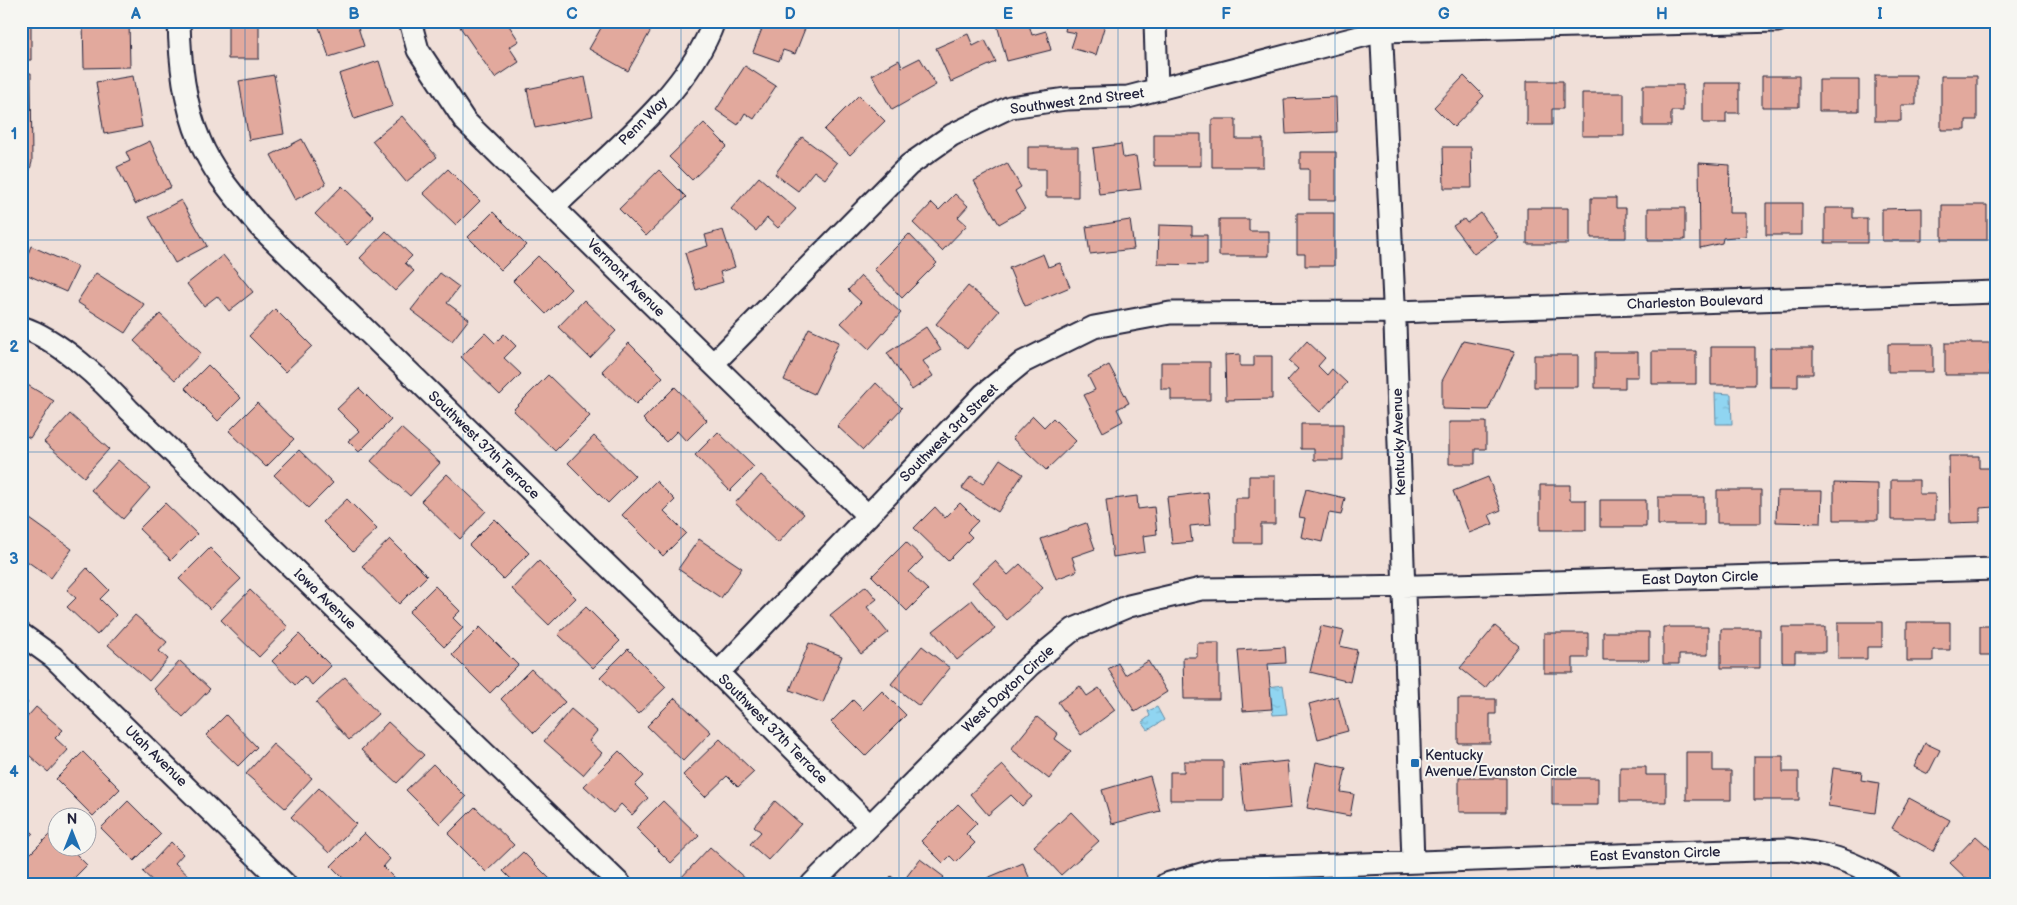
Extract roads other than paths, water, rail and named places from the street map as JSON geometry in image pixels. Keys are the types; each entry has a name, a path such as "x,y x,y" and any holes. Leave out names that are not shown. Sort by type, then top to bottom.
{"street":[{"name":"Southwest 37th Terrace","path":"179,21 186,93 200,142 226,185 259,226 718,673 869,825"},
{"name":"Vermont Avenue","path":"410,21 418,50 465,121 868,516"},
{"name":"Penn Way","path":"554,207 667,98 708,39 714,21"},
{"path":"1155,21 1157,90"},
{"name":"Southwest 2nd Street","path":"713,364 909,166 952,135 1010,107 1066,99 1128,97 1382,26 1778,21"},
{"name":"Kentucky Avenue","path":"1382,26 1413,862"},
{"name":"Charleston Boulevard","path":"1394,312 1996,292"},
{"name":"Southwest 3rd Street","path":"718,673 984,394 1023,362 1094,327 1170,313 1394,312"},
{"name":"Iowa Avenue","path":"21,327 69,354 104,382 136,417 620,884"},
{"name":"East Dayton Circle","path":"1404,586 1996,569"},
{"name":"West Dayton Circle","path":"812,884 1030,665 1074,629 1129,606 1201,589 1404,586"},
{"name":"Utah Avenue","path":"21,634 53,657 285,884"},
{"name":"East Evanston Circle","path":"1166,884 1219,869 1788,849 1826,855 1858,865 1890,884"}],"water":[{"path":"1715,393 1731,394 1732,424 1716,424"},
{"path":"1283,685 1287,714 1273,715 1268,687"},
{"path":"1157,707 1164,720 1148,730 1142,722 1150,716 1148,711"}],"place":[{"name":"Kentucky Avenue/Evanston Circle","path":"1415,763"}]}
